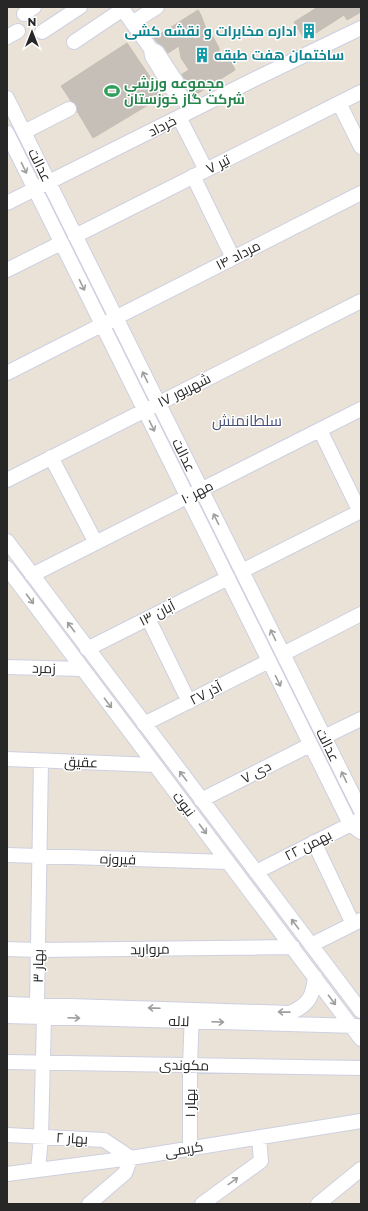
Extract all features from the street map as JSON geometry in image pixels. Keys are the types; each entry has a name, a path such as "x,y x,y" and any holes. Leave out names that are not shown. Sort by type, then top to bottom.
{"street":[{"path":"42,32 80,7"},
{"path":"132,23 157,7"},
{"path":"74,42 122,8 151,49 157,52 178,84 178,91 185,114 206,170"},
{"name":"خرداد","path":"7,203 361,28"},
{"name":"۷ تیر","path":"75,236 361,92"},
{"name":"عدالت","path":"7,98 361,812"},
{"path":"339,103 361,147"},
{"path":"24,132 69,109"},
{"name":"عدالت","path":"8,137 310,745 357,825"},
{"path":"193,176 232,258"},
{"name":"۱۴ مرداد","path":"102,325 361,193"},
{"path":"7,270 61,243"},
{"name":"۱۷ شهریور","path":"7,480 361,301"},
{"path":"7,373 102,325"},
{"name":"۱۰ مهر","path":"32,575 361,410"},
{"path":"242,571 360,512 320,430"},
{"path":"51,457 96,543"},
{"name":"نبوت","path":"7,541 361,1011"},
{"name":"نبوت","path":"9,573 315,977 358,1024 361,1039"},
{"name":"۱۳ آبان","path":"87,649 228,578"},
{"path":"283,654 361,614"},
{"path":"148,618 189,702"},
{"name":"۲۷ آذر","path":"144,724 269,661"},
{"name":"زمرد","path":"7,668 82,669"},
{"path":"324,737 361,719"},
{"name":"۷ دی","path":"201,800 310,745"},
{"name":"عقیق","path":"7,759 155,765"},
{"name":"بهار ۳","path":"38,1170 41,1137 44,1017 38,1004 41,761"},
{"name":"۲۲ بهمن","path":"256,872 314,842 357,825"},
{"path":"311,945 357,922 314,842"},
{"name":"فیروزه","path":"7,855 228,862"},
{"name":"مروارید","path":"7,950 292,947"},
{"name":"لاله","path":"7,1016 44,1017 290,1013 301,1008 308,1001 314,990 315,977"},
{"name":"لاله","path":"7,1004 38,1004 192,1015 358,1024"},
{"name":"بهار ۱","path":"190,1148 190,1066 192,1015"},
{"name":"مکوندی","path":"7,1062 361,1068"},
{"name":"کریمی","path":"7,1174 131,1158 361,1121"},
{"name":"بهار ۲","path":"7,1135 104,1140 131,1158"},
{"path":"202,1204 261,1161 259,1137"},
{"path":"89,1204 125,1173 131,1158"},
{"path":"318,1204 361,1169"}],"building":[{"name":"اداره مخابرات و نقشه کشی","path":"318,7 361,7 361,12 347,20 344,15 305,40 294,22"},
{"name":"ساختمان هفت طبقه","path":"198,10 206,29 209,30 212,35 219,48 219,51 230,59 235,70 192,97 186,88 185,80 182,74 189,70 181,58 179,46 168,53 154,38"},
{"name":"مجموعه ورزشی شرکت گاز خوزستان","path":"127,43 163,96 93,138 77,111 76,105 71,101 61,86"}],"place":[{"name":"اداره مخابرات و نقشه کشی","path":"309,31"},
{"name":"ساختمان هفت طبقه","path":"202,55"},
{"name":"مجموعه ورزشی شرکت گاز خوزستان","path":"112,91"}],"district":[{"name":"سلطانمنش","path":"247,420"}]}
